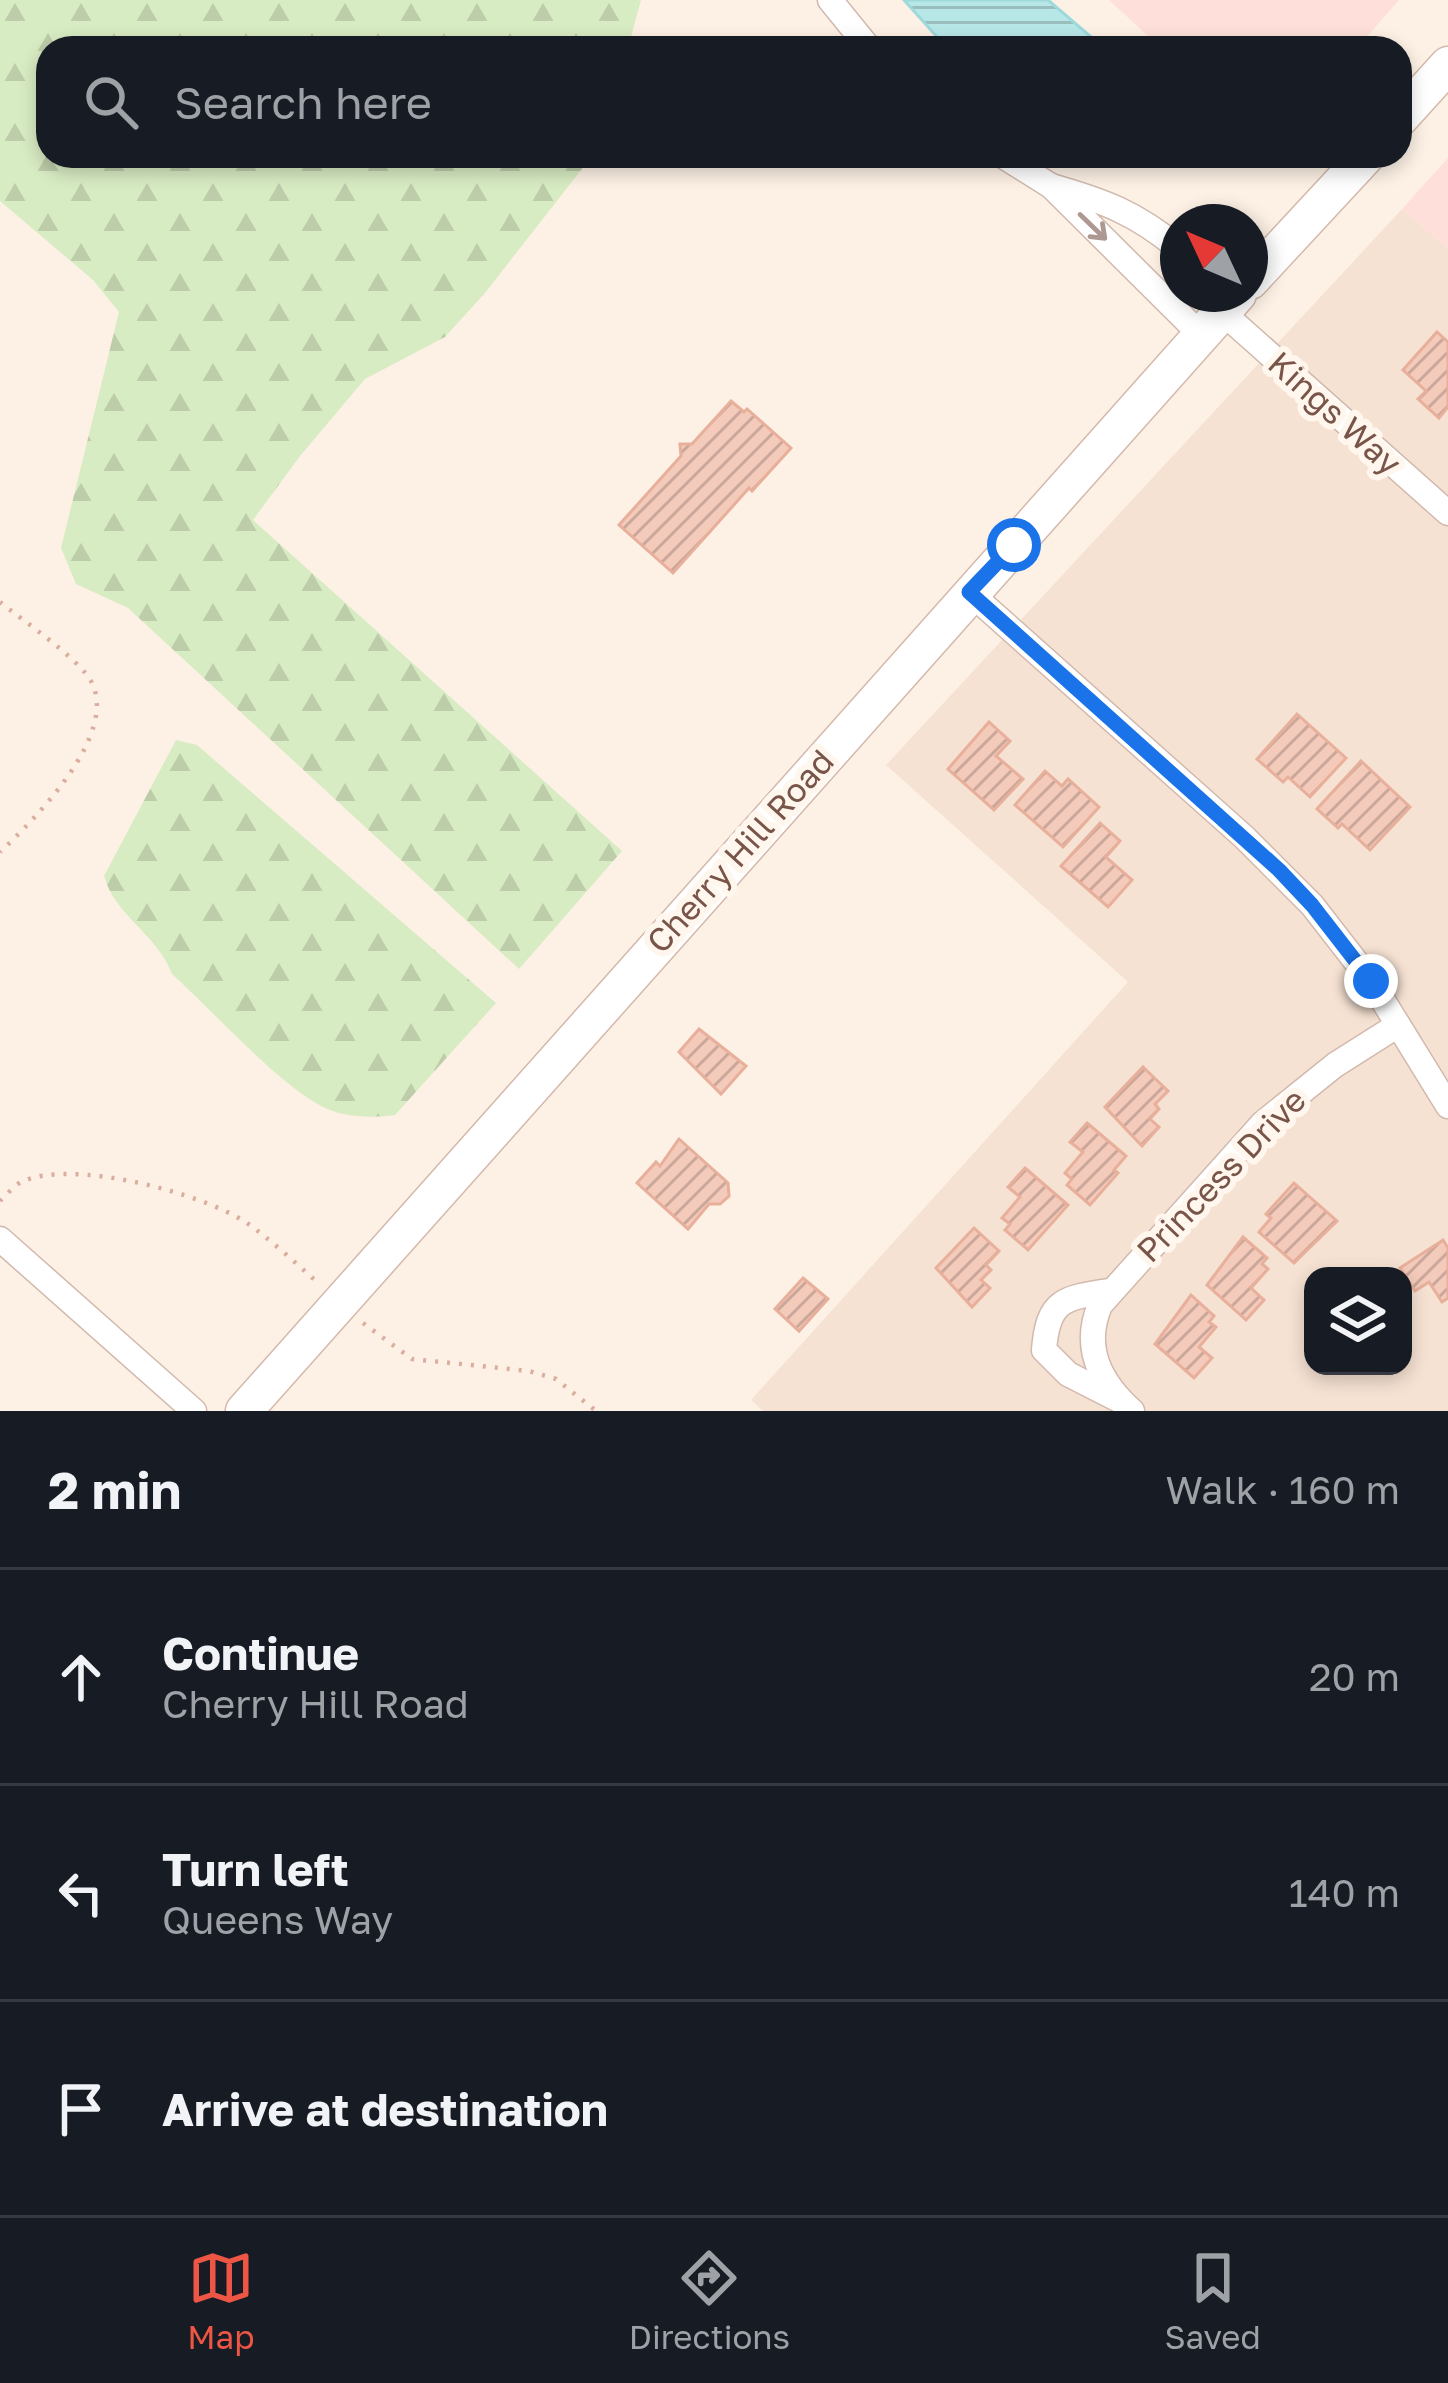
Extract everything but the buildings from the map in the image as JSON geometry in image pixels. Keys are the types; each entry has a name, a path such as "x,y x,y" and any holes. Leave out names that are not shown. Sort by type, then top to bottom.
{"main road":[{"path":"1412,105 1448,65"},
{"name":"Cherry Hill Road","path":"1268,261 1355,168"},
{"name":"Cherry Hill Road","path":"244,1411 1221,312"}],"street":[{"path":"830,0 858,36"},
{"path":"1022,168 1051,186 1145,220 1160,233"},
{"name":"Kings Way","path":"1051,186 1160,257"},
{"name":"Kings Way","path":"1240,312 1448,513"},
{"path":"969,592 1279,870 1343,943 1448,1106"},
{"name":"Princess Drive","path":"1127,1406 1092,1359 1094,1319 1109,1292 1263,1123 1335,1065 1398,1025"},
{"path":"0,1239 194,1411"},
{"name":"Princess Drive","path":"1109,1292 1070,1297 1056,1306 1046,1327 1044,1350 1068,1374 1127,1406"}],"path":[{"path":"0,602 91,681 97,706 91,734 68,777 0,852"},
{"path":"0,1201 22,1182 75,1173 128,1180 197,1199 244,1221 392,1348 412,1359 529,1371 556,1379 596,1411"}],"shaded area":[{"path":"1109,0 1399,0 1368,36 1148,36"},
{"path":"1448,158 1448,249 1402,209"},
{"path":"1402,209 1448,249 1448,1411 763,1411 751,1400 1128,982 886,765"}],"green space":[{"path":"0,0 641,0 631,36 36,36 36,168 583,168 445,337 365,379 253,520 622,851 519,969 128,608 76,584 61,548 119,312 93,280 0,201"},
{"path":"176,740 197,745 496,1003 395,1115 339,1113 303,1095 172,974 157,947 109,890 104,876"}],"water":[{"path":"904,0 1048,0 1090,36 936,36"}],"route":[{"path":"1014,545 969,592 1279,870 1371,981"}]}
